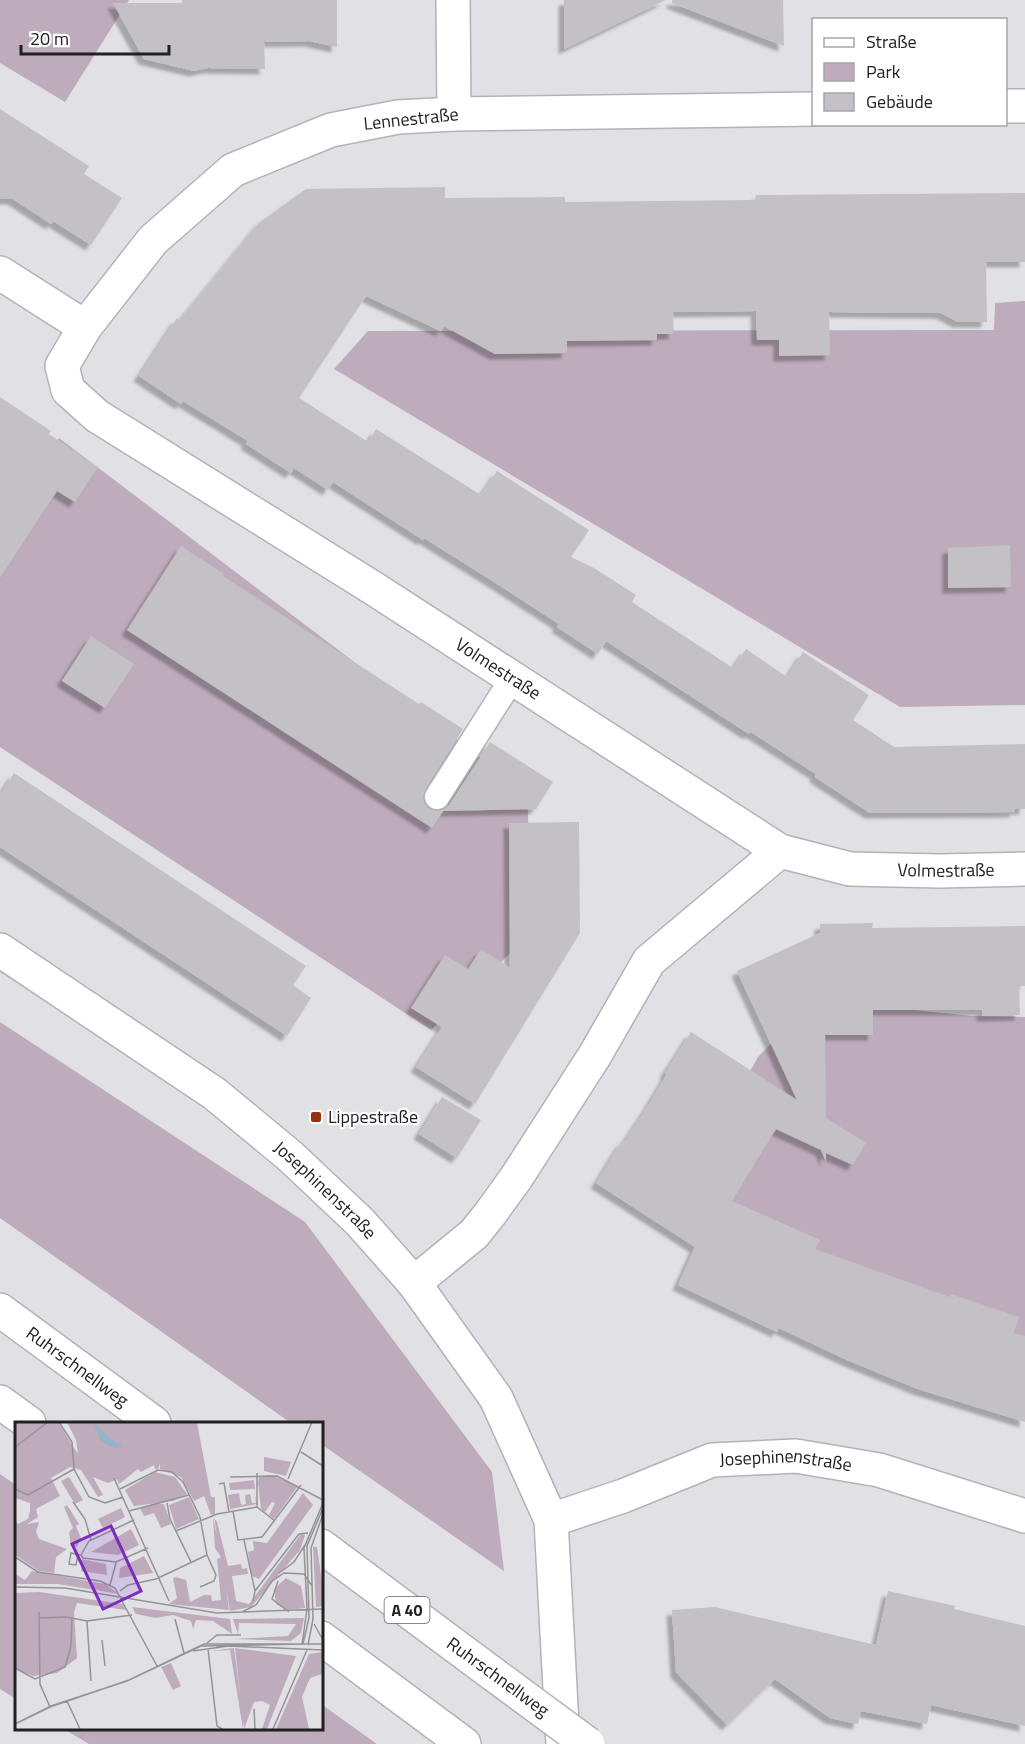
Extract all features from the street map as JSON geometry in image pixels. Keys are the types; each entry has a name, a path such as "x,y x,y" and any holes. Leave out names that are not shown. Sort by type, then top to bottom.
{"main road":[{"path":"453,0 454,114"},
{"path":"1007,106 1025,106"},
{"name":"Lennestraße","path":"85,327 153,240 233,170 331,130 398,117 454,114 812,109"},
{"path":"4,285 85,327"},
{"name":"Volmestraße","path":"85,327 62,366 68,390 97,416 373,588 780,851 850,869 940,871 1025,869"},
{"path":"414,1283 474,1234 490,1215 595,1055 649,961 780,851"},
{"name":"Josephinenstraße","path":"0,950 215,1094 290,1156 360,1222 414,1283 496,1398 551,1520 563,1744"},
{"name":"Ruhrschnellweg","path":"0,1310 153,1422"},
{"path":"0,1402 28,1422"},
{"name":"Josephinenstraße","path":"551,1520 623,1496 712,1460 796,1456 879,1470 1025,1516"},
{"name":"Ruhrschnellweg","path":"322,1547 588,1744"},
{"path":"322,1639 464,1744"}],"lane":[{"path":"437,797 512,679"}],"green space":[{"path":"0,0 129,0 65,102 0,63"},
{"path":"1025,301 1025,705 900,707 334,369 368,331 994,330 995,303"},
{"path":"59,438 527,793 533,931 431,1030 0,747 0,526"},
{"path":"848,1003 972,1016 1025,1017 1025,1342 664,1221 758,1057 800,1014"},
{"path":"0,1022 305,1222 492,1472 504,1571 322,1445 322,1422 290,1422 0,1218"},
{"path":"0,1474 15,1484 15,1698 0,1689"},
{"path":"322,1705 377,1744 89,1744 64,1729 322,1729"}],"building":[{"path":"182,0 337,0 337,47 309,41 264,42 265,69 208,68 194,71 144,59 113,3 182,3"},
{"path":"564,0 666,0 564,49"},
{"path":"672,0 783,0 784,46 672,3"},
{"path":"0,109 89,166 84,174 122,198 91,245 53,221 51,224 13,199 0,199"},
{"path":"445,187 445,198 565,197 565,202 755,200 756,195 1025,193 1025,262 986,262 987,322 958,322 941,313 829,312 830,355 779,356 779,340 757,340 756,311 673,312 674,334 657,334 657,340 567,341 567,353 495,354 444,326 441,331 366,296 299,398 368,442 376,429 481,495 497,471 589,530 571,557 594,568 636,595 632,602 733,668 746,649 787,677 803,652 869,695 853,720 894,747 1025,744 1025,809 1015,809 1015,812 870,813 815,777 816,774 751,732 749,734 606,641 598,654 557,627 559,624 333,482 328,490 294,468 291,473 246,444 248,441 183,401 181,404 139,376 177,318 180,320 260,222 306,189"},
{"path":"0,397 51,431 49,434 98,467 75,502 57,491 0,578"},
{"path":"1010,545 1011,587 948,588 948,548"},
{"path":"181,546 388,684 463,729 425,790 424,803 429,809 437,811 449,805 490,742 553,782 536,809 443,811 432,828 127,630"},
{"path":"91,636 134,664 105,708 62,681"},
{"path":"14,773 306,966 293,985 311,998 287,1036 0,847 0,795"},
{"path":"579,822 580,933 475,1104 416,1067 442,1027 411,1008 445,955 468,969 481,949 510,968 509,823"},
{"path":"873,923 872,928 1025,926 1025,986 1019,986 1020,1015 982,1016 982,1010 873,1010 873,1035 825,1035 826,1118 866,1143 853,1165 826,1153 826,1162 821,1150 776,1129 732,1201 820,1240 815,1249 950,1297 951,1294 1019,1317 1014,1333 1025,1336 1025,1422 918,1389 847,1360 779,1328 777,1332 678,1285 695,1247 596,1183 622,1141 624,1142 646,1109 691,1032 797,1100 737,971 820,933 820,924"},
{"path":"442,1097 481,1120 457,1158 419,1134"},
{"path":"888,1591 955,1606 954,1609 1025,1626 1025,1726 931,1705 927,1724 861,1711 858,1724 830,1718 775,1679 727,1725 676,1672 672,1610 715,1607 876,1645"}],"place":[{"name":"Lippestraße","path":"316,1117"}]}
